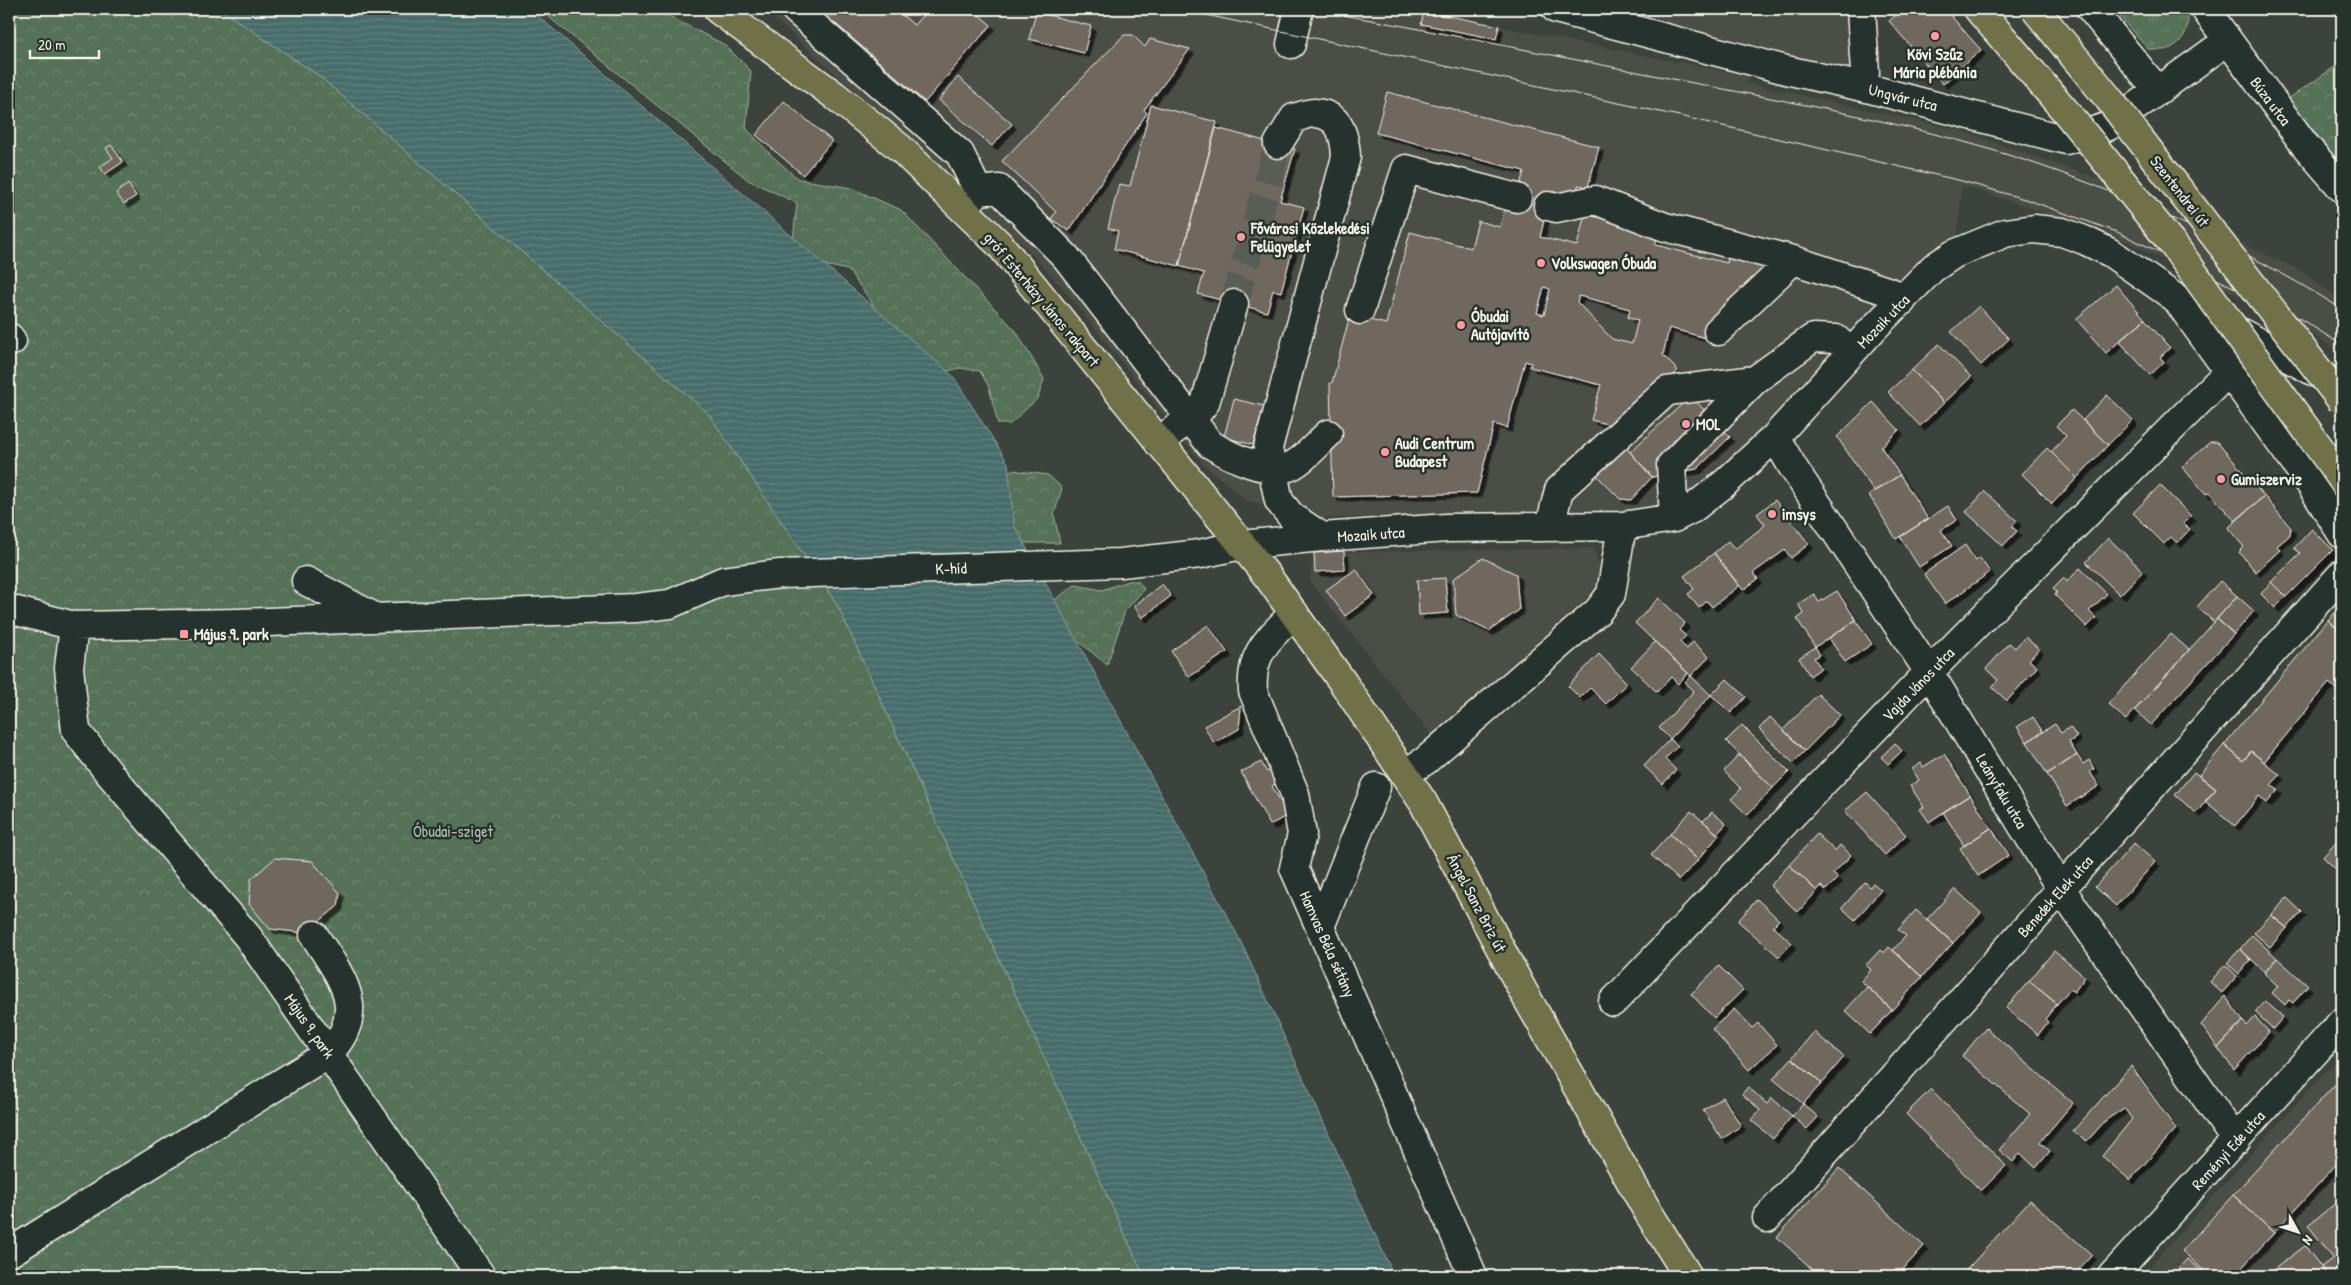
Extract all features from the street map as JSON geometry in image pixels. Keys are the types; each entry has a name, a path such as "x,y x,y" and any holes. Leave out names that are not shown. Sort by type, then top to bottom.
{"main road":[{"path":"1978,9 2073,121 2175,247 2342,479"},
{"name":"Szentendrei út","path":"2035,9 2109,99 2342,402"},
{"name":"gróf Esterházy János rakpart","path":"725,11 900,148 971,199 1025,274 1241,545"},
{"name":"Ángel Sanz Briz út","path":"1241,545 1294,613 1405,773 1438,829 1524,994 1648,1212 1688,1276"}],"street":[{"path":"795,9 960,154 971,199 999,189 1048,238 1066,257 1210,444 1228,455 1271,469 1295,464 1328,434"},
{"path":"1291,44 1299,9"},
{"name":"Ungvár utca","path":"1556,9 1786,70 1863,86 2066,140 2109,126 2227,41"},
{"path":"1861,9 1865,72 1863,86"},
{"path":"2091,9 2158,91"},
{"name":"Búza utca","path":"2205,9 2304,144 2342,188"},
{"path":"1278,144 1294,118 1313,113 1334,120 1345,136 1346,156 1268,448 1279,501 1292,517 1322,537"},
{"path":"1360,310 1406,169 1516,198"},
{"path":"1548,206 1556,208 1595,200 1665,226 1793,260 1893,293 1902,301"},
{"name":"Mozaik utca","path":"1121,563 1200,554 1241,545 1322,537 1447,528 1622,526 1674,518 1692,509 1725,483 1780,446 1851,353 1933,268 1954,254 2005,232 2034,229 2062,232 2084,240 2111,253 2174,297"},
{"path":"1718,331 1793,260"},
{"path":"2174,297 2311,485 2342,534"},
{"path":"2174,297 2342,386"},
{"path":"1158,442 1201,410 1205,403 1234,304"},
{"path":"1674,518 1671,465 1755,380 1813,338 1836,339 1851,353"},
{"name":"Vajda János utca","path":"1613,1002 1929,672 2228,372"},
{"path":"2275,436 2276,410 2288,389 2300,380 2317,373"},
{"path":"1550,526 1559,490 1667,391 1755,380"},
{"name":"Leányfalu utca","path":"1780,446 1929,672 2061,889 2236,1141"},
{"path":"1405,773 1425,761 1598,611 1611,594 1622,526"},
{"name":"K-híd","path":"9,608 74,626 378,618 663,606 718,583 780,574 1121,563"},
{"name":"Benedek Elek utca","path":"1767,1218 2342,574"},
{"path":"306,581 378,618"},
{"name":"Hamvas Béla sétány","path":"1294,613 1256,658 1252,676 1253,691 1295,794 1302,834 1294,868 1473,1276"},
{"name":"Május 9. park","path":"74,626 69,668 76,731 109,773 248,937 481,1276"},
{"path":"1320,927 1376,786"},
{"path":"9,1253 329,1053 342,1039 350,1006 345,985 314,936"},
{"name":"Reményi Ede utca","path":"2112,1276 2342,1022"}],"shaded area":[{"path":"764,9 1411,9 1748,76 1747,83 1958,130 2111,183 2297,269 2342,300 2342,354 2298,324 2117,237 1962,185 1957,239 1738,460 1689,500 1616,512 1320,518 1247,501 1202,463 1060,285 1021,243"},
{"path":"1558,9 1861,9 1863,87"},
{"path":"1593,548 1606,581 1433,736 1309,580 1314,553"},
{"path":"2342,1054 2342,1276 2141,1276"}],"green space":[{"name":"Óbudai-sziget","path":"9,9 220,9 318,75 708,413 837,604 1144,1276 9,1276"},
{"path":"539,9 661,9 674,19 725,45 751,71 746,128 770,154 798,179 851,188 901,210 1016,331 1044,379 1038,398 1010,424 998,424 989,387 980,371 960,368 922,377 891,354 871,301 848,270 791,258 797,203 748,180"},
{"path":"2113,9 2185,9 2188,20 2186,32 2179,42 2168,49 2148,49"},
{"path":"2342,62 2342,166 2288,99"},
{"path":"1012,470 1048,475 1062,488 1054,515 1060,543 1013,543 996,479"},
{"path":"1128,581 1138,581 1144,589 1125,611 1107,665 1059,625 1053,601 1075,585 1102,590"}],"water":[{"path":"220,9 530,9 953,376 1008,463 1014,525 1239,938 1394,1276 1144,1276 837,604 708,413 318,75"}],"building":[{"path":"839,9 895,9 914,25 928,9 937,9 944,14 948,9 972,9 991,25 925,102 836,24 829,27 823,19 825,14 834,15"},
{"name":"Kövi Szűz Mária plébánia","path":"1903,9 1945,9 1981,50 1943,84 1889,21"},
{"path":"1424,11 1499,26 1496,39 1421,24"},
{"path":"1036,12 1091,26 1084,53 1029,39"},
{"path":"1124,35 1133,35 1145,47 1150,39 1190,49 1144,110 1147,113 1069,231 1051,219 1056,212 1002,161"},
{"path":"958,77 1012,124 992,146 939,100"},
{"path":"1387,92 1599,147 1588,187 1578,185 1578,193 1551,192 1540,237 1577,246 1585,214 1658,233 1655,245 1727,263 1728,258 1776,270 1710,339 1669,328 1663,355 1678,371 1628,416 1611,425 1591,420 1601,385 1530,367 1531,363 1525,361 1507,428 1494,424 1477,493 1333,497 1330,383 1332,383 1350,315 1386,324 1410,232 1471,248 1478,221 1500,227 1505,208 1513,210 1524,171 1376,133","holes":["1544,287 1550,289 1544,315 1537,313","1579,296 1630,309 1628,318 1638,320 1632,344 1612,339 1577,302"]},
{"path":"784,101 832,141 803,175 756,135"},
{"path":"1151,105 1217,122 1179,266 1114,249 1118,231 1108,228 1119,184 1130,186"},
{"name":"Fővárosi Közlekedési Felügyelet","path":"1216,128 1295,149 1280,201 1304,207 1281,292 1273,290 1267,312 1198,294 1204,273 1179,266"},
{"path":"111,145 123,162 105,174 100,167 113,158 106,148"},
{"path":"128,184 136,196 124,204 116,193"},
{"path":"2116,285 2145,319 2106,353 2076,319"},
{"path":"1979,306 2009,339 1981,365 1951,332"},
{"path":"2145,319 2170,348 2160,357 2164,362 2150,375 2119,341"},
{"path":"1939,344 1971,377 1944,403 1912,370"},
{"path":"1912,370 1944,403 1920,426 1888,392"},
{"path":"2107,395 2133,420 2108,445 2083,420"},
{"path":"1691,396 1730,437 1697,469 1652,477 1630,452"},
{"path":"1234,399 1264,406 1253,445 1224,437"},
{"path":"1873,402 1899,430 1881,447 1900,475 1874,491 1837,437"},
{"path":"2072,410 2108,445 2077,478 2051,452 2066,436 2056,426"},
{"name":"Gumiszerviz","path":"2210,442 2217,442 2264,496 2235,521 2209,492 2206,494 2182,467"},
{"path":"1623,444 1652,477 1631,500 1620,499 1593,472"},
{"path":"2047,448 2077,478 2052,504 2022,474"},
{"path":"1900,475 1928,519 1896,539 1869,495"},
{"path":"2160,485 2191,516 2183,524 2190,529 2177,543 2171,537 2164,544 2133,513"},
{"path":"1985,491 2017,521 2012,527 2017,531 2003,546 1966,512"},
{"path":"2264,496 2291,528 2290,535 2277,546 2280,550 2256,572 2239,552 2244,547 2228,528"},
{"path":"1775,500 1809,544 1791,558 1785,550 1753,573 1758,579 1743,590 1714,553 1728,541 1735,549 1765,525 1757,514"},
{"path":"1948,506 1957,520 1941,530 1952,546 1919,567 1900,537"},
{"path":"2312,529 2333,550 2286,597 2271,582 2300,553 2294,548"},
{"path":"2108,538 2143,571 2120,595 2086,562"},
{"path":"1965,545 1976,561 1980,558 1990,572 1945,604 1924,574"},
{"path":"1344,551 1345,570 1315,572 1314,553"},
{"path":"1714,553 1739,586 1712,607 1707,601 1699,608 1688,594 1694,589 1684,576"},
{"path":"1483,558 1516,574 1519,610 1489,631 1456,615 1453,579"},
{"path":"2080,568 2107,594 2089,611 2096,618 2087,627 2055,595 2057,592 2053,589 2064,578 2067,582"},
{"path":"1356,569 1374,595 1345,616 1326,590"},
{"path":"1445,578 1448,613 1419,615 1417,580"},
{"path":"2220,581 2237,596 2214,622 2197,607"},
{"path":"2271,582 2286,597 2275,608 2261,594"},
{"path":"1162,584 1171,596 1142,618 1134,606"},
{"path":"1837,591 1856,620 1815,647 1797,619 1804,614 1798,604 1814,594 1819,602"},
{"path":"2237,596 2254,611 2234,634 2217,619"},
{"path":"1659,598 1685,623 1679,630 1686,636 1680,642 1687,649 1693,642 1709,657 1691,676 1635,623"},
{"path":"2342,605 2342,632 2328,620"},
{"path":"2217,619 2234,634 2151,725 2135,710"},
{"path":"1856,620 1872,644 1845,662 1829,638"},
{"path":"2328,620 2342,632 2342,694 2329,683 2264,762 2251,751 2243,761 2224,745"},
{"path":"1208,625 1227,652 1189,677 1171,651"},
{"path":"2171,634 2189,650 2126,720 2108,704"},
{"path":"2025,637 2039,649 2029,660 2037,667 2007,701 1992,687 1998,680 1986,669 2009,643 2015,648"},
{"path":"1655,642 1688,673 1678,684 1671,677 1657,692 1631,667"},
{"path":"1815,647 1820,655 1814,658 1821,668 1810,676 1799,658"},
{"path":"1599,654 1627,683 1606,704 1590,688 1580,698 1568,686"},
{"path":"1691,676 1711,695 1670,739 1659,728 1694,691 1685,682"},
{"path":"1727,679 1746,697 1731,713 1711,695"},
{"path":"1818,694 1840,715 1805,751 1783,730"},
{"path":"1241,706 1239,729 1214,743 1204,726"},
{"path":"1770,717 1805,751 1793,763 1759,729"},
{"path":"2033,717 2043,732 2027,742 2017,727"},
{"path":"2055,724 2061,733 2070,727 2077,737 2069,742 2077,755 2047,774 2027,742"},
{"path":"1742,725 1789,772 1773,788 1726,741"},
{"path":"1670,739 1678,746 1665,759 1676,770 1663,784 1644,766"},
{"path":"1895,743 1902,751 1888,764 1881,757"},
{"path":"2224,745 2243,761 2251,751 2280,775 2271,785 2278,790 2267,803 2259,796 2235,826 2205,801 2216,789 2199,775"},
{"path":"1944,754 1970,795 1929,822 1920,809 1924,807 1910,786 1919,780 1912,769 1921,763 1923,767"},
{"path":"1739,755 1773,788 1747,815 1731,799 1741,789 1724,771"},
{"path":"2077,755 2083,764 2089,760 2094,769 2090,772 2099,786 2067,806 2047,774"},
{"path":"1261,762 1267,772 1274,769 1281,781 1272,786 1288,815 1270,825 1241,772"},
{"path":"2194,772 2216,789 2196,813 2175,795"},
{"path":"1867,792 1906,835 1885,855 1845,811"},
{"path":"1970,795 1991,828 1964,846 1943,812"},
{"path":"1691,811 1719,835 1698,860 1670,834"},
{"path":"1712,812 1726,824 1717,834 1703,821"},
{"path":"1991,828 2009,855 1978,876 1960,848"},
{"path":"1670,834 1698,860 1679,880 1651,855"},
{"path":"1817,834 1835,851 1840,845 1851,855 1833,874 1838,878 1826,890 1821,886 1817,891 1789,865"},
{"path":"2342,836 2342,871 2340,873 2323,857"},
{"path":"2134,843 2155,862 2116,906 2095,887"},
{"path":"275,858 312,861 340,893 338,906 305,933 270,929 249,904 251,879"},
{"path":"1789,865 1817,891 1798,912 1770,886"},
{"path":"1865,882 1870,887 1873,883 1881,890 1855,920 1842,908"},
{"path":"1955,889 1981,913 1953,943 1927,919"},
{"path":"2287,898 2302,912 2287,928 2271,915"},
{"path":"1757,899 1779,920 1773,926 1792,943 1779,957 1738,921"},
{"path":"1916,910 1953,943 1922,977 1893,950 1906,936 1898,930"},
{"path":"2271,915 2287,928 2270,947 2254,933"},
{"path":"2252,935 2277,958 2265,972 2240,949"},
{"path":"1889,947 1922,977 1892,1010 1861,981 1871,970 1866,965 1880,950 1884,953"},
{"path":"2240,949 2251,960 2239,974 2227,963"},
{"path":"2054,951 2085,977 2074,992 2070,989 2057,1004 2029,981"},
{"path":"2277,958 2308,986 2293,1003 2289,1000 2285,1005 2272,993 2278,986 2264,973"},
{"path":"2225,965 2237,976 2222,993 2210,982"},
{"path":"1719,966 1743,990 1714,1018 1691,994"},
{"path":"2029,981 2057,1004 2045,1019 2048,1022 2038,1035 2006,1008"},
{"path":"1867,987 1892,1010 1870,1034 1845,1011"},
{"path":"2225,996 2243,1021 2218,1048 2201,1025"},
{"path":"2265,1001 2283,1017 2273,1029 2255,1012"},
{"path":"1734,1009 1752,1028 1758,1023 1777,1045 1749,1070 1712,1029"},
{"path":"2255,1017 2269,1032 2234,1070 2218,1048 2243,1021 2247,1026"},
{"path":"1986,1028 2073,1103 2040,1142 2050,1151 2036,1168 2020,1153 2013,1162 1999,1150 2030,1114 1962,1056"},
{"path":"1814,1032 1844,1057 1822,1083 1792,1058"},
{"path":"1792,1058 1822,1083 1803,1104 1773,1079"},
{"path":"2131,1066 2176,1129 2130,1180 2102,1156 2132,1119 2124,1108 2106,1120 2087,1141 2073,1131"},
{"path":"2342,1077 2342,1158 2274,1233 2233,1195"},
{"path":"1748,1087 1767,1104 1772,1098 1792,1116 1773,1139 1751,1120 1760,1110 1742,1094"},
{"path":"1931,1089 2006,1166 1981,1191 1906,1114"},
{"path":"1723,1097 1741,1126 1722,1139 1703,1110"},
{"path":"1803,1104 1818,1117 1807,1129 1792,1116"},
{"path":"1839,1168 1924,1246 1897,1276 1810,1276 1808,1274 1812,1269 1777,1237"},
{"path":"2233,1195 2274,1233 2234,1276 2210,1276 2182,1251"},
{"path":"2030,1200 2092,1255 2073,1276 1961,1276"},
{"path":"2335,1204 2342,1213 2342,1276 2328,1276 2321,1267 2333,1258 2308,1225"},
{"path":"2305,1246 2328,1276 2265,1276"},
{"path":"2187,1259 2207,1276 2176,1276 2174,1274"}],"tunnel":[{"path":"1234,304 1278,144"}],"tram line":[{"path":"1178,9 1684,117 1962,181 2028,200 2117,232 2299,318 2342,345"},
{"path":"1311,9 1812,106 1887,122 1961,141 2060,173 2158,212 2252,257 2342,309"}],"place":[{"name":"Kövi Szűz Mária plébánia","path":"1935,36"},
{"name":"Fővárosi Közlekedési Felügyelet","path":"1241,237"},
{"name":"Volkswagen Óbuda","path":"1541,263"},
{"name":"Óbudai Autójavító","path":"1461,325"},
{"name":"MOL","path":"1686,424"},
{"name":"Audi Centrum Budapest","path":"1385,452"},
{"name":"Gumiszerviz","path":"2221,479"},
{"name":"imsys","path":"1772,514"},
{"name":"Május 9. park","path":"184,634"}]}
